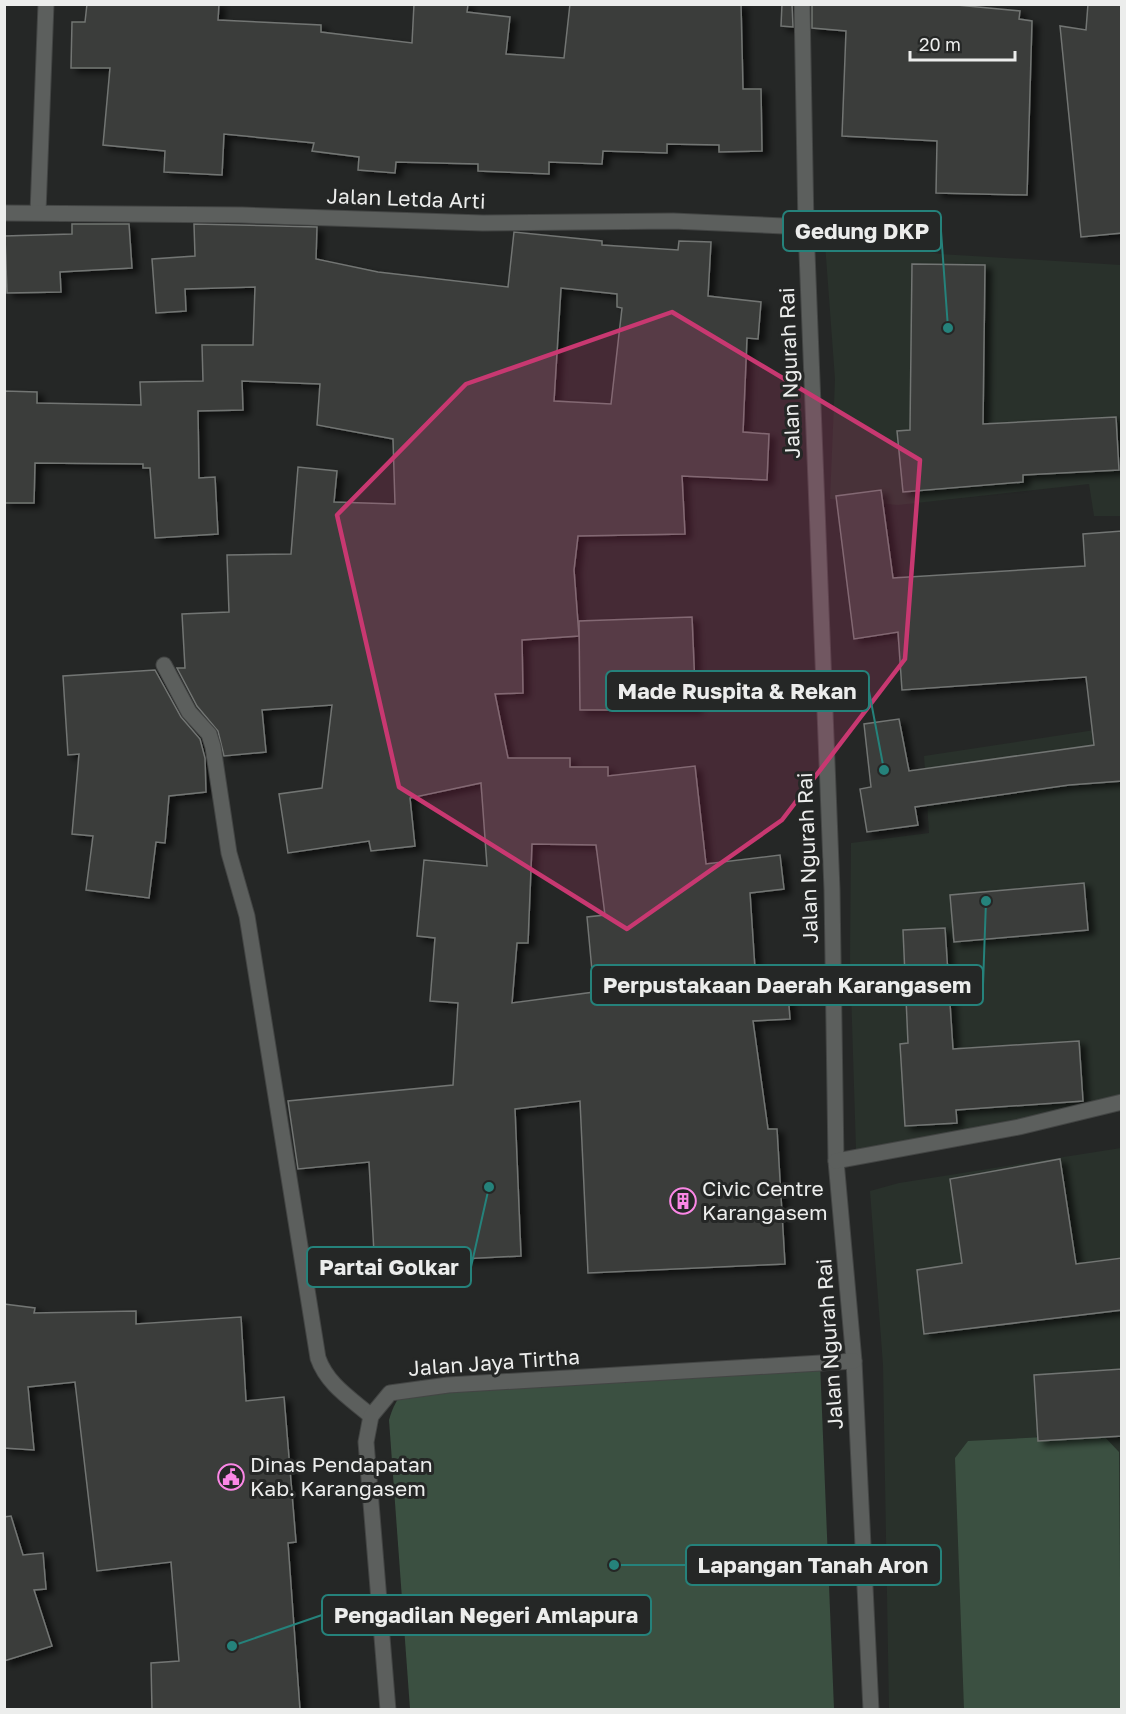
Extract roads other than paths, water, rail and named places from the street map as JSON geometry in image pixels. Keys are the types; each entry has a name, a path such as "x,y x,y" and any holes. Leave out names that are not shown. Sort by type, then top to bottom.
{"street":[{"path":"38,212 46,4"},
{"name":"Jalan Ngurah Rai","path":"802,4 806,227 832,890 836,1161 854,1361 871,1710"},
{"name":"Jalan Letda Arti","path":"4,213 483,223 673,221 806,227"},
{"path":"164,665 189,712 209,734 213,747 229,853 247,916 318,1358 324,1373 336,1387 371,1416 366,1442 388,1710"},
{"path":"836,1161 1019,1127 1122,1102"},
{"name":"Jalan Jaya Tirtha","path":"371,1416 390,1393 448,1385 854,1361"}],"place":[{"name":"Gedung DKP","path":"948,328"},
{"name":"Made Ruspita & Rekan","path":"884,770"},
{"name":"Perpustakaan Daerah Karangasem","path":"986,901"},
{"name":"Partai Golkar","path":"489,1187"},
{"name":"Civic Centre Karangasem","path":"683,1201"},
{"name":"Dinas Pendapatan Kab. Karangasem","path":"231,1477"},
{"name":"Lapangan Tanah Aron","path":"614,1565"},
{"name":"Pengadilan Negeri Amlapura","path":"232,1646"}]}
